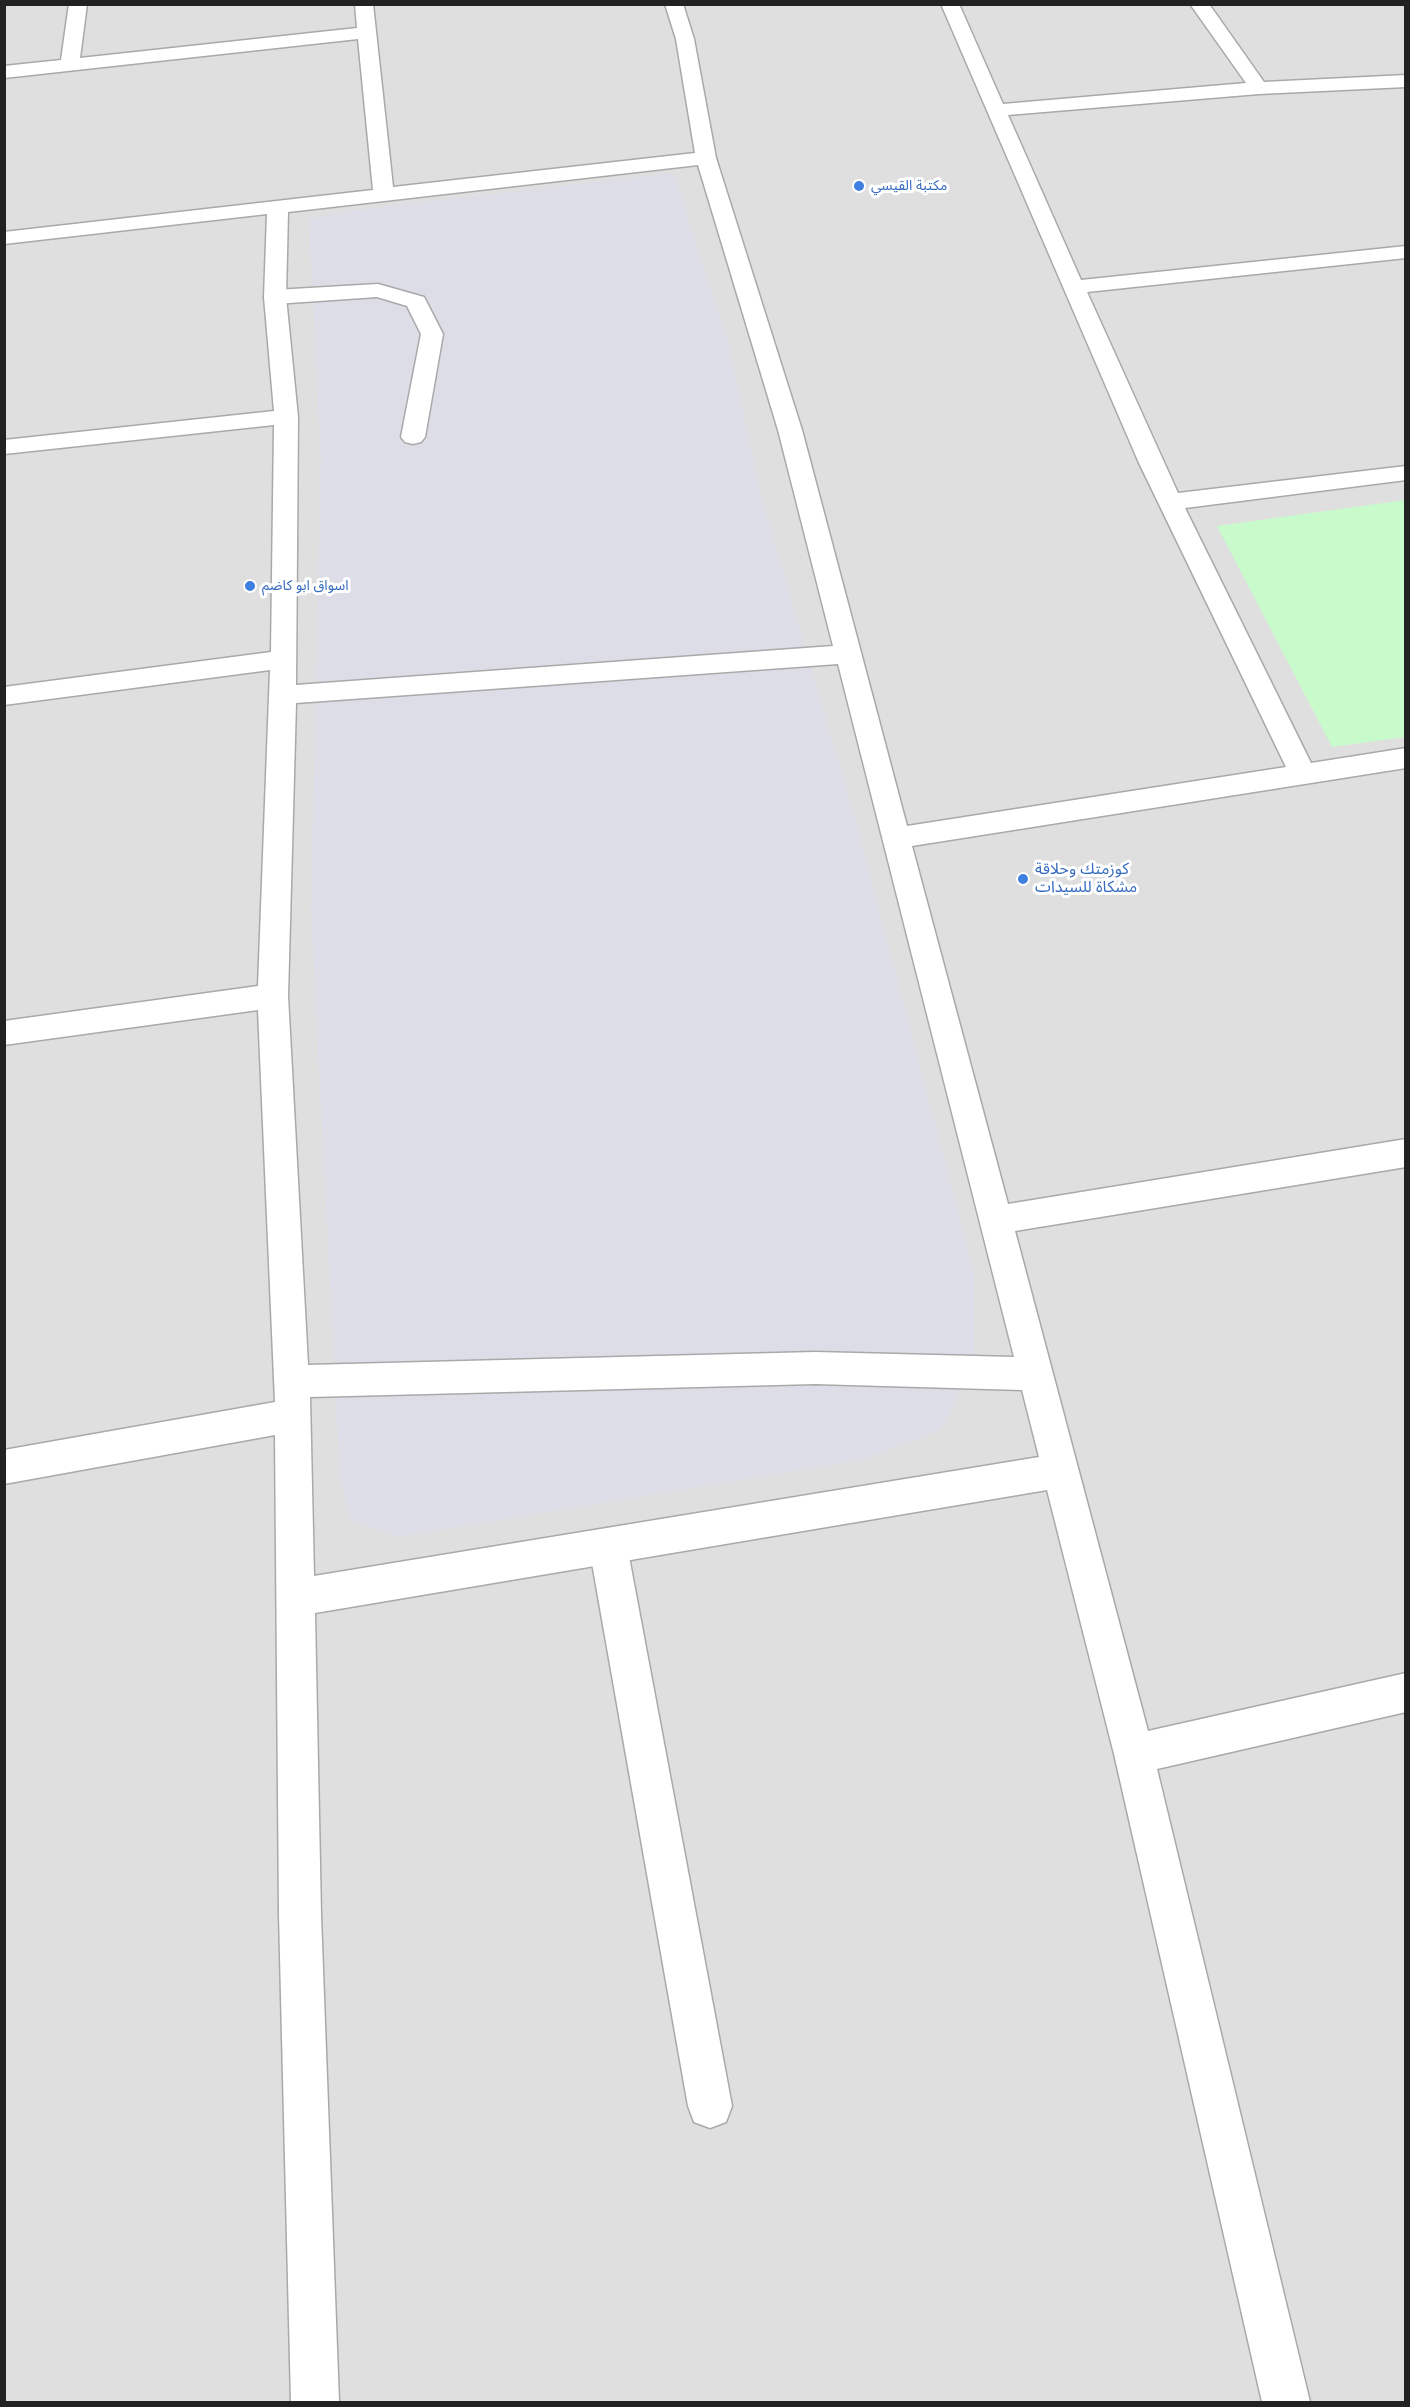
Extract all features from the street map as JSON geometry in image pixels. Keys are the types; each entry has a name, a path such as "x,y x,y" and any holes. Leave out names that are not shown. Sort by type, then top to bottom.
{"street":[{"path":"70,65 78,4"},
{"path":"364,4 384,195"},
{"path":"674,4 685,39 706,158 790,430 1134,1754 1286,2403"},
{"path":"950,4 1073,287 1170,502 1303,774"},
{"path":"1199,4 1259,88"},
{"path":"4,72 366,33"},
{"path":"996,110 1259,88 1406,81"},
{"path":"4,238 706,158"},
{"path":"278,207 275,297 286,417 284,659 273,996 292,1398 300,1915 315,2403"},
{"path":"1073,287 1406,252"},
{"path":"275,297 378,290 416,302 432,334 413,436"},
{"path":"4,447 286,417"},
{"path":"1170,502 1406,473"},
{"path":"283,694 848,654"},
{"path":"4,696 284,659"},
{"path":"896,838 1406,758"},
{"path":"4,1033 273,996"},
{"path":"995,1220 1406,1153"},
{"path":"4,1467 292,1398 815,1368 1035,1374"},
{"path":"296,1598 1060,1471"},
{"path":"608,1546 710,2106"},
{"path":"1134,1754 1406,1692"}],"shaded area":[{"path":"5,5 1405,5 1405,2402 5,2402"},
{"path":"674,173 729,346 760,492 855,818 974,1272 974,1361 942,1429 866,1459 397,1537 351,1520 340,1481 311,909 321,461 309,219 347,211"}],"green space":[{"path":"1405,500 1405,737 1332,747 1217,526"}],"place":[{"name":"مكتبة القيسي","path":"859,186"},
{"name":"اسواق ابو كاضم","path":"250,586"},
{"name":"كوزمتك وحلاقة مشكاة للسيدات","path":"1023,879"}]}
